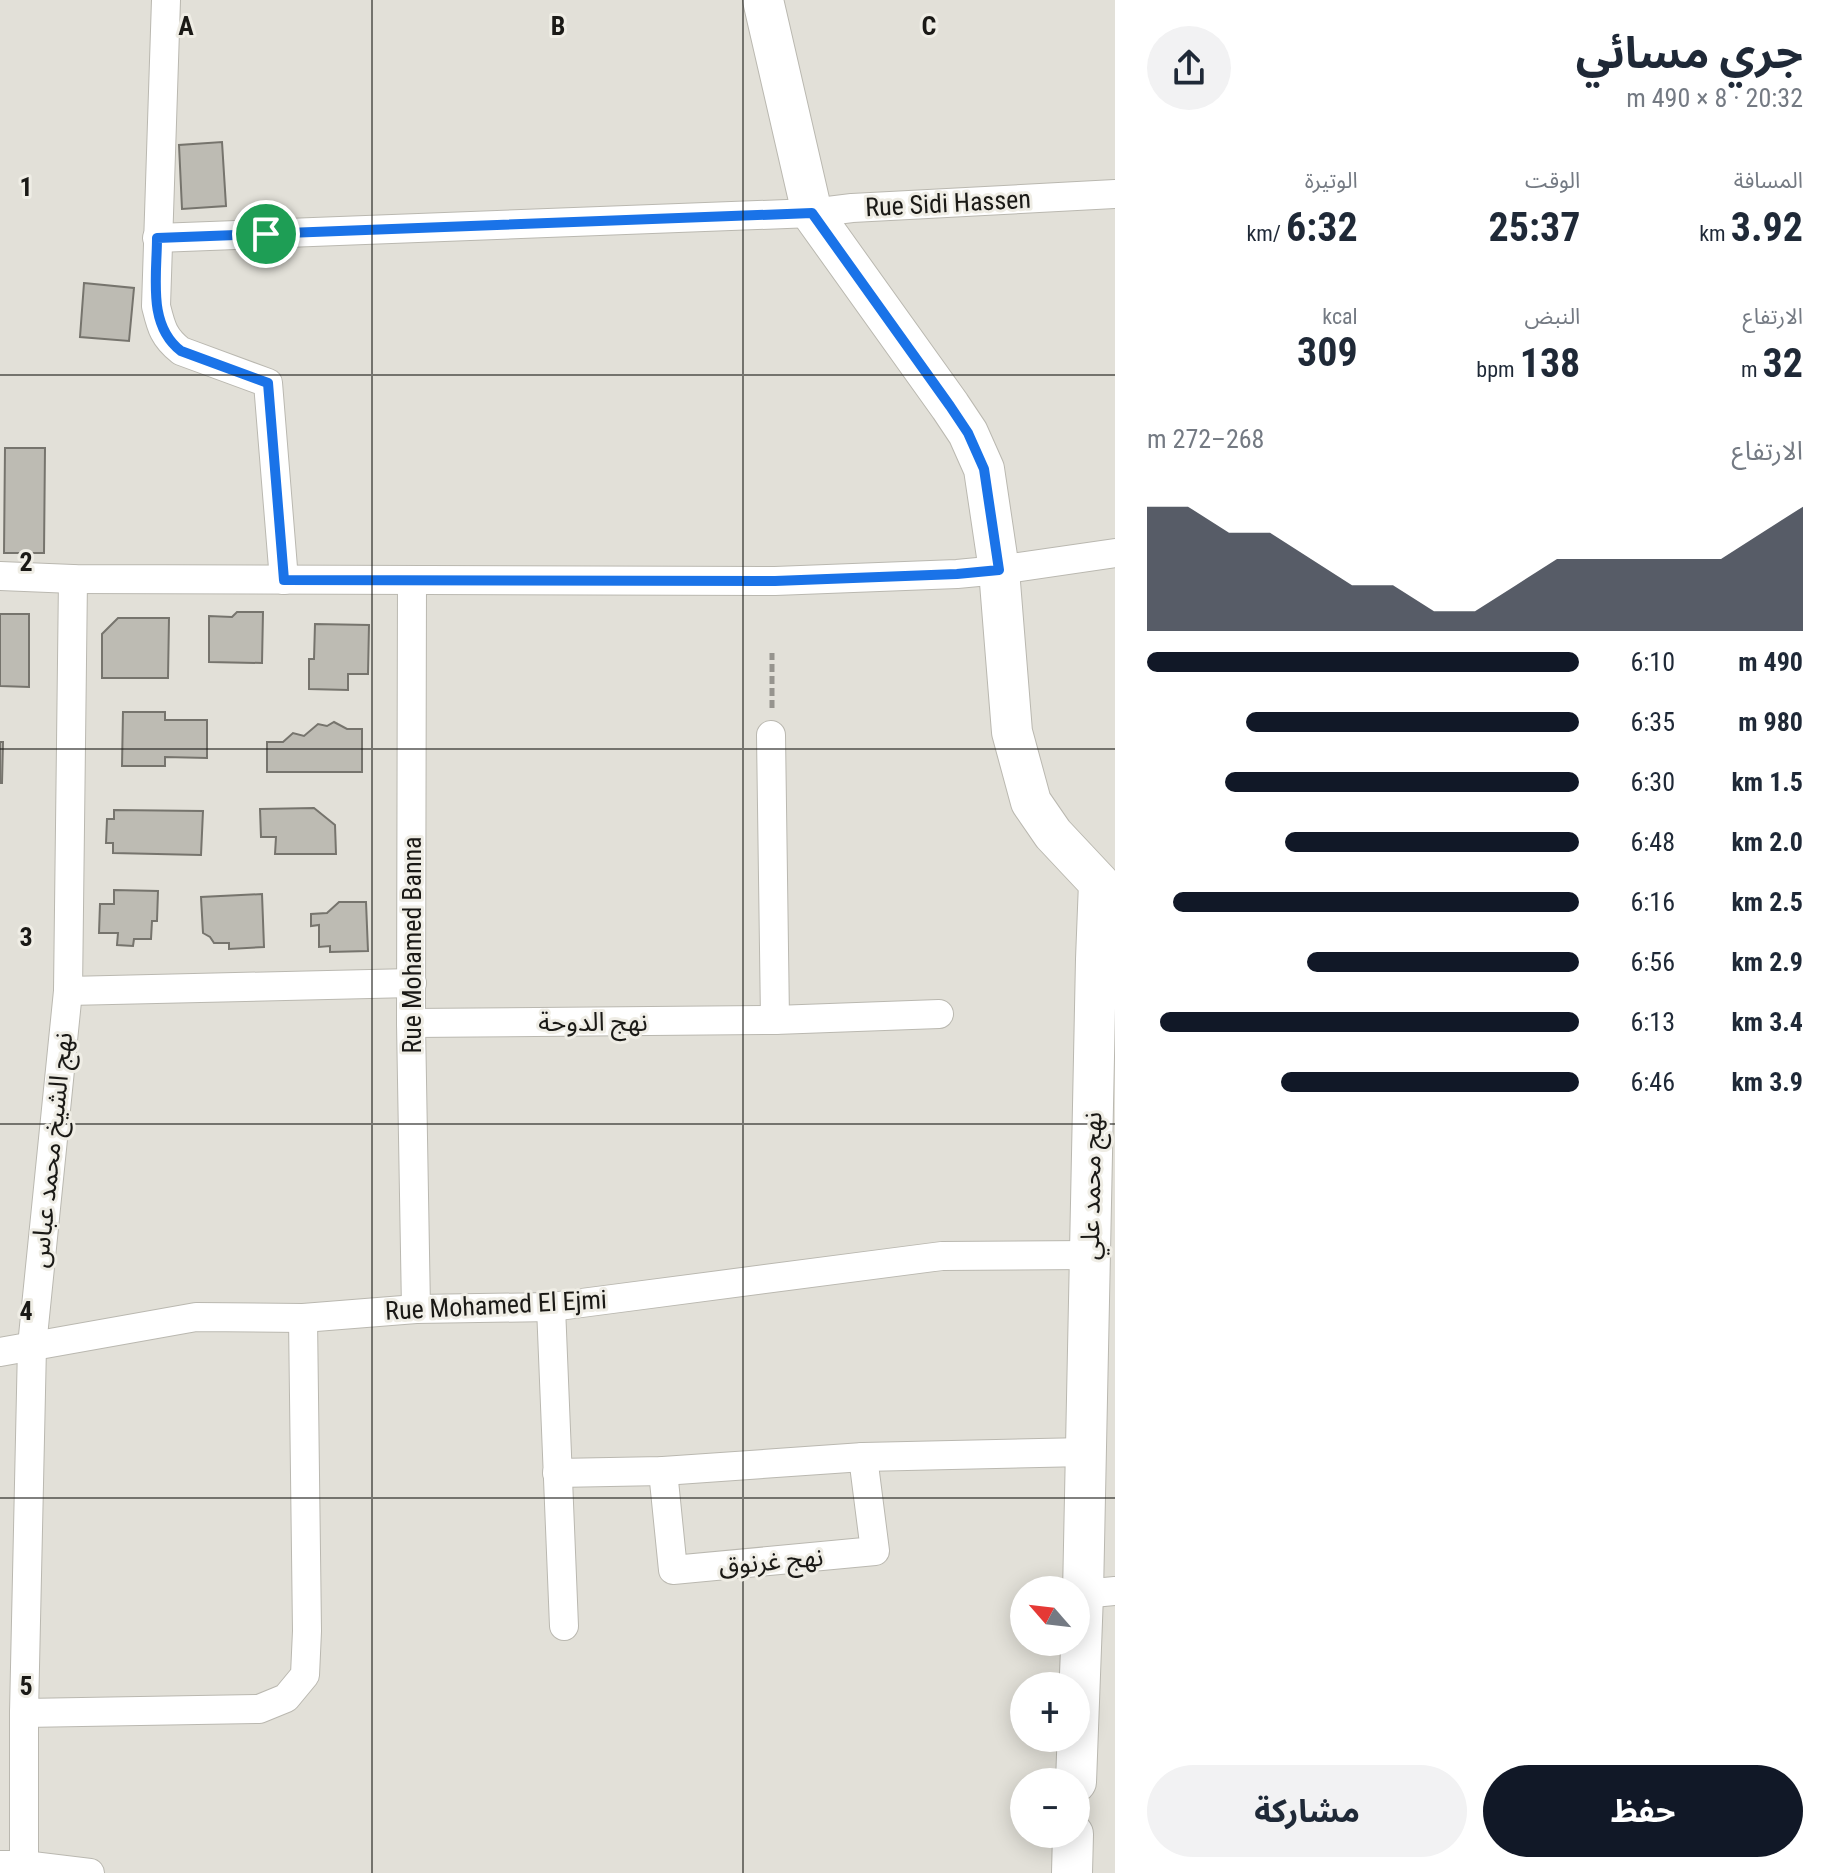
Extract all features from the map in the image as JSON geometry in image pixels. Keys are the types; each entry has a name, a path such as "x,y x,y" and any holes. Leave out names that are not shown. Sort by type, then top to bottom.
{"street":[{"path":"166,0 156,306 161,326 170,342 181,351 268,383 284,580"},
{"path":"763,0 812,213"},
{"name":"Rue Sidi Hassen","path":"157,238 812,213 852,208 1115,194"},
{"name":"نهج محمد علي","path":"812,213 950,406 968,433 984,469 999,570 1012,732 1031,802 1053,834 1107,886 1096,959 1086,1452 1099,1593 1078,1768"},
{"path":"0,576 73,579 775,581 957,574 1115,553"},
{"name":"نهج الشيخ محمد عباس","path":"12,1865 24,1713 32,1346 68,991 73,579"},
{"name":"Rue Mohamed Banna","path":"412,580 411,1023 416,1309"},
{"path":"771,735 775,1020"},
{"path":"68,991 412,983"},
{"name":"نهج الدوحة","path":"411,1023 775,1020 939,1014"},
{"name":"Rue Mohamed El Ejmi","path":"0,1352 196,1317 303,1318 416,1309 551,1307 942,1256 1089,1255"},
{"path":"551,1307 564,1626"},
{"path":"24,1713 259,1709 286,1698 305,1675 303,1318"},
{"path":"557,1473 663,1471 863,1457 1086,1452"},
{"name":"نهج غرنوق","path":"663,1471 673,1570 875,1551 863,1457"},
{"path":"1072,1873 1073,1848"},
{"path":"12,1865 90,1873"}],"path":[{"path":"771,735 772,653"}],"building":[{"path":"222,142 226,206 182,209 179,145"},
{"path":"84,283 134,288 129,341 80,337"},
{"path":"5,448 45,448 44,553 4,553"},
{"path":"237,612 263,612 262,663 209,662 209,616 232,617"},
{"path":"0,614 29,614 29,687 0,686"},
{"path":"118,618 169,618 168,678 102,678 102,634"},
{"path":"315,624 369,625 368,674 348,674 348,690 309,689 309,659 314,659"},
{"path":"123,712 165,712 165,720 207,720 207,758 165,757 165,766 122,766"},
{"path":"334,722 347,729 362,729 362,772 267,772 267,742 283,742 293,733 304,736 318,724 327,726"},
{"path":"0,742 3,742 2,783 0,783"},
{"path":"314,808 335,825 336,854 275,854 276,837 261,837 260,809"},
{"path":"114,810 203,811 201,855 113,853 113,843 106,843 107,819 114,819"},
{"path":"114,890 158,891 157,921 152,921 151,939 134,939 133,946 117,945 118,933 99,933 100,904 114,904"},
{"path":"262,894 264,947 229,949 229,943 214,943 203,933 201,897"},
{"path":"339,902 366,902 368,951 330,952 330,946 319,947 319,925 311,926 311,914 327,913"}],"route":[{"path":"812,213 968,433 984,469 999,570 775,581 284,580 270,387 263,379 181,351 170,342 161,326 156,306 157,238 266,234 812,213"}]}
